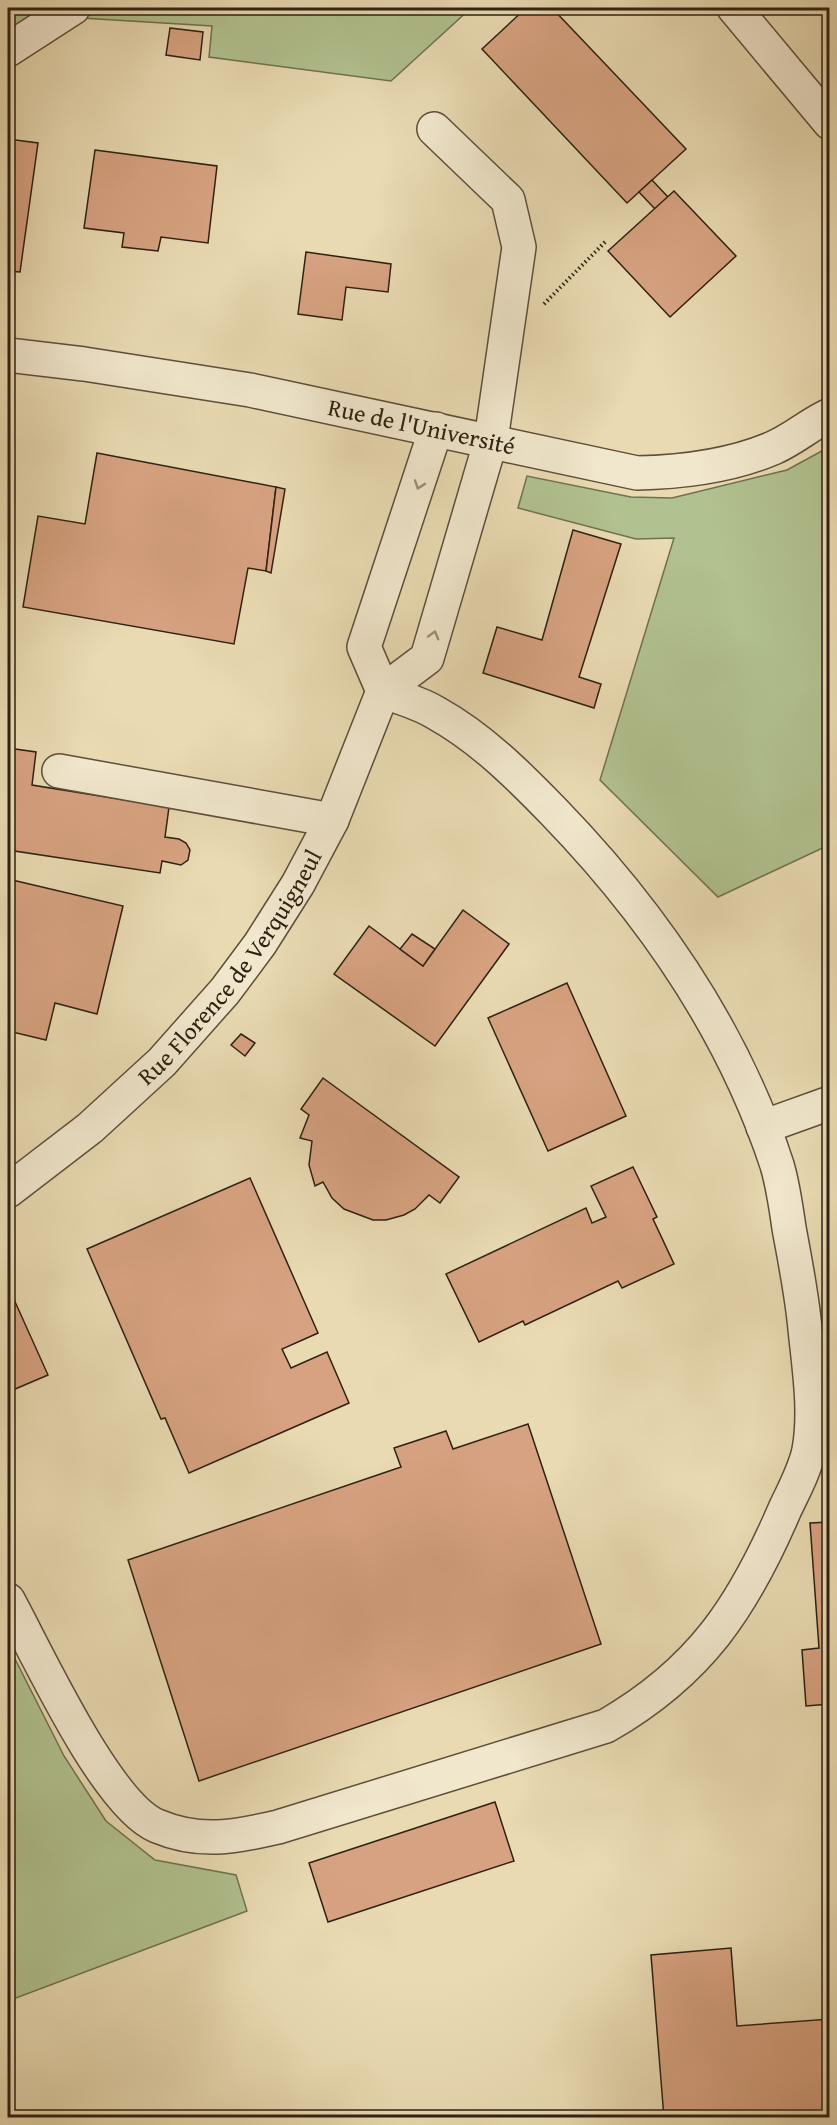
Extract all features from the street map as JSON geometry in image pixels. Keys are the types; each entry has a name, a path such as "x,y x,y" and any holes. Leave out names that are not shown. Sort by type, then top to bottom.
{"street":[{"path":"8,50 74,8"},
{"path":"734,8 830,123"},
{"path":"383,691 428,658 491,440 519,247 508,200 434,129"},
{"name":"Rue de l'Université","path":"8,355 84,364 250,390 637,473 660,473 737,460 773,448 828,414"},
{"path":"8,1600 98,1766 123,1798 155,1826 187,1836 230,1838 278,1827 606,1726 639,1707 671,1683 708,1646 737,1603 774,1536 809,1449 812,1394 803,1306 778,1169 739,1070 714,1021 657,936 581,840 532,789 478,741 434,711 383,691 364,647 436,429"},
{"name":"Rue Florence de Verquigneul","path":"8,1191 90,1128 162,1062 225,991 260,944 298,884 332,820 383,691"},
{"path":"59,771 332,820"},
{"path":"763,1127 830,1103"}],"path":[{"path":"504,345 607,240"}],"green space":[{"path":"8,8 471,8 391,81 209,57 212,26 81,18 8,65"},
{"path":"829,447 829,845 718,897 600,780 674,538 636,539 518,508 527,476 631,497 672,498 787,470"},
{"path":"8,1645 64,1756 106,1821 155,1860 236,1875 247,1911 8,2001"}],"building":[{"path":"526,8 552,8 686,149 627,203 482,49"},
{"path":"170,28 203,32 200,60 166,55"},
{"path":"8,139 38,143 20,272 8,271"},
{"path":"95,150 217,166 208,243 161,237 158,251 122,247 124,233 84,228"},
{"path":"652,180 668,197 655,209 639,192"},
{"path":"674,191 736,256 670,317 608,251"},
{"path":"306,252 391,264 388,292 346,287 342,320 298,314"},
{"path":"97,453 276,487 266,571 248,568 234,644 23,607 38,516 85,524"},
{"path":"276,487 285,489 271,573 266,571"},
{"path":"573,530 621,544 579,677 601,684 594,708 483,673 497,627 542,640"},
{"path":"8,748 36,752 32,785 169,807 165,837 179,839 186,843 190,850 188,860 181,865 162,861 160,873 8,850"},
{"path":"8,879 123,906 97,1014 55,1003 46,1040 8,1031"},
{"path":"463,910 509,944 435,1046 334,974 369,926 423,966"},
{"path":"412,934 435,949 423,966 400,949"},
{"path":"567,983 626,1116 548,1151 488,1018"},
{"path":"241,1034 255,1043 245,1056 231,1045"},
{"path":"323,1078 459,1177 440,1203 429,1195 415,1209 404,1215 386,1220 373,1220 344,1209 332,1198 323,1182 315,1186 309,1165 312,1141 300,1138 309,1115 301,1109"},
{"path":"633,1167 657,1217 653,1219 674,1264 622,1288 618,1281 525,1325 523,1321 479,1342 446,1274 586,1208 592,1223 606,1217 591,1186"},
{"path":"250,1178 318,1333 282,1349 291,1368 327,1352 349,1403 189,1473 165,1418 161,1419 87,1249"},
{"path":"12,1295 48,1375 8,1392 8,1297"},
{"path":"528,1424 601,1644 199,1781 128,1560 401,1467 394,1448 446,1431 453,1449"},
{"path":"830,1522 830,1704 806,1706 802,1650 819,1648 810,1523"},
{"path":"495,1802 514,1861 328,1922 309,1863"},
{"path":"731,1948 737,2026 830,2019 830,2118 664,2118 651,1955"}]}
